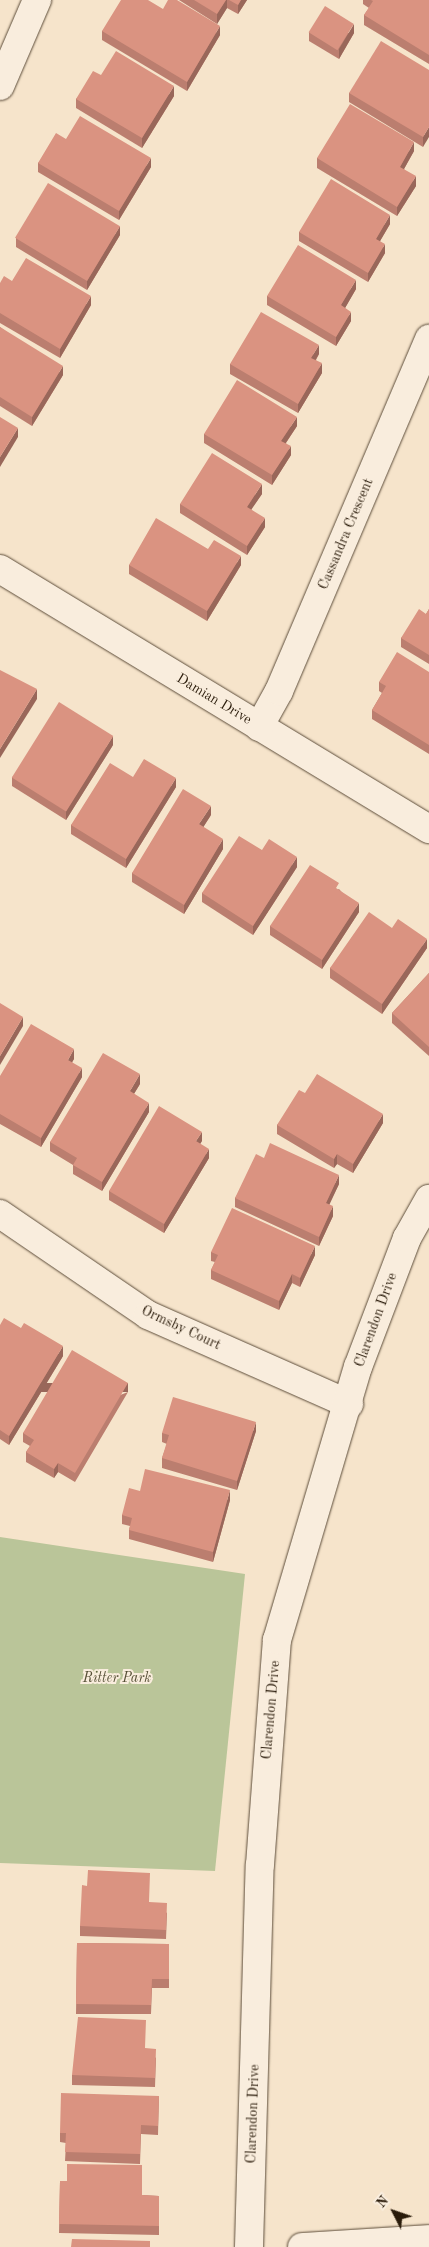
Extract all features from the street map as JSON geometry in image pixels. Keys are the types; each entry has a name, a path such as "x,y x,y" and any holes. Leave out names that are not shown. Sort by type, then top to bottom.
{"street":[{"path":"0,86 37,0"},
{"name":"Cassandra Crescent","path":"259,727 282,684 429,339"},
{"name":"Damian Drive","path":"0,568 429,829"},
{"name":"Clarendon Drive","path":"249,2247 260,1865 277,1640 349,1404 358,1367 386,1292 429,1199"},
{"name":"Ormsby Court","path":"0,1214 148,1314 349,1404"},
{"path":"302,2247 429,2239"}],"green space":[{"name":"Ritter Park","path":"0,1537 245,1574 215,1871 0,1863"}],"building":[{"path":"121,0 148,0 163,9 168,0 177,0 220,26 187,82 102,31"},
{"path":"194,0 226,0 217,14"},
{"path":"229,0 241,0 238,5"},
{"path":"371,0 429,0 429,55 364,15 373,1"},
{"path":"325,6 354,24 337,50 309,32"},
{"path":"381,41 429,70 429,127 423,137 349,93"},
{"path":"116,51 174,86 142,138 76,99 93,71 101,75"},
{"path":"350,104 414,142 400,167 416,176 397,207 317,158"},
{"path":"80,116 151,158 119,211 38,163 56,133 66,139"},
{"path":"331,179 390,215 376,239 385,244 368,273 299,232"},
{"path":"48,183 120,226 87,281 15,238"},
{"path":"298,245 356,280 341,305 351,312 336,337 267,296"},
{"path":"26,258 91,296 60,349 0,313 0,283 4,276 12,281"},
{"path":"261,312 319,345 311,358 322,363 298,404 230,364"},
{"path":"0,327 63,366 32,417 0,397"},
{"path":"237,380 297,417 281,441 291,446 272,475 204,434"},
{"path":"0,417 18,428 0,457"},
{"path":"212,453 262,484 247,507 265,518 247,546 180,504"},
{"path":"156,518 208,549 214,540 241,556 207,611 129,565"},
{"path":"419,609 426,614 429,609 429,655 401,638"},
{"path":"397,652 429,672 429,745 372,710 386,686 379,682"},
{"path":"0,670 37,689 0,749"},
{"path":"59,702 113,736 66,811 12,777"},
{"path":"144,759 176,778 126,859 71,825 110,763 133,777"},
{"path":"183,789 211,806 199,824 223,839 184,905 132,873"},
{"path":"239,836 262,850 269,839 297,857 253,926 202,893"},
{"path":"310,865 339,883 336,888 359,903 322,960 270,926"},
{"path":"369,912 392,928 398,919 427,939 382,1004 330,968"},
{"path":"429,973 429,1047 392,1013"},
{"path":"0,1003 23,1017 0,1056"},
{"path":"31,1024 74,1049 68,1060 82,1068 41,1138 0,1114 0,1076"},
{"path":"103,1053 140,1074 130,1091 149,1103 102,1182 73,1165 77,1158 50,1142"},
{"path":"317,1074 383,1114 353,1164 337,1154 334,1159 277,1125 299,1090 305,1093"},
{"path":"159,1106 202,1132 196,1141 209,1149 164,1224 109,1191"},
{"path":"270,1143 339,1175 326,1203 333,1206 319,1237 235,1198 256,1154 264,1158"},
{"path":"232,1208 315,1246 300,1278 292,1274 279,1301 211,1270 218,1255 211,1252"},
{"path":"4,1318 21,1328 24,1323 63,1346 9,1436 0,1430 0,1325"},
{"path":"72,1350 128,1383 75,1473 58,1463 54,1469 26,1452 34,1440 23,1433"},
{"path":"173,1397 256,1422 237,1481 162,1458 169,1435 162,1433"},
{"path":"145,1469 230,1490 213,1552 129,1530 132,1518 122,1515 129,1488 140,1491"},
{"path":"88,1870 150,1873 149,1902 167,1903 166,1930 80,1926 82,1885 87,1886"},
{"path":"77,1943 169,1944 169,1979 152,1979 151,2005 76,2004"},
{"path":"78,2017 146,2020 145,2048 156,2049 155,2078 72,2075"},
{"path":"61,2093 159,2096 158,2126 141,2125 140,2154 65,2152 66,2133 60,2133"},
{"path":"67,2164 142,2165 142,2195 159,2196 159,2226 59,2224 60,2181 67,2181"},
{"path":"72,2239 150,2241 150,2247 71,2247"}]}
